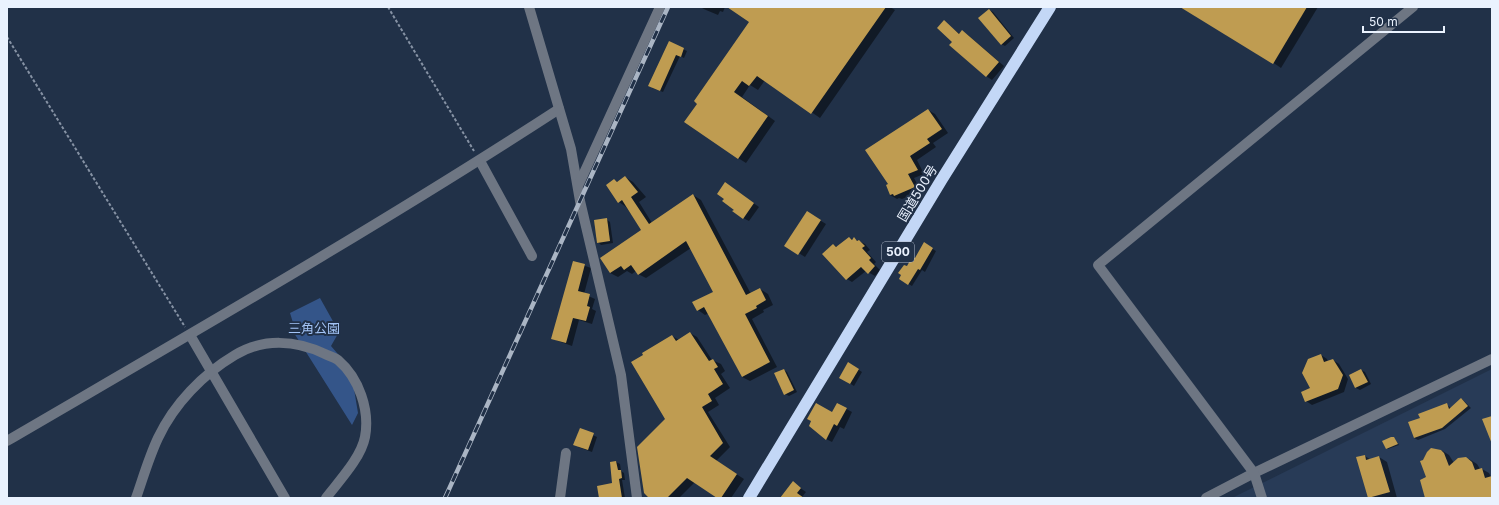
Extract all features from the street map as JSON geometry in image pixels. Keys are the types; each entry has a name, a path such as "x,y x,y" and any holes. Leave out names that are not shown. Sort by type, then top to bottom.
{"highway":[{"name":"国道500号","path":"749,498 942,179 1050,7"}],"street":[{"path":"529,7 571,149 580,201 621,375 637,498"},
{"path":"578,186 660,7"},
{"path":"1262,498 1254,473 1098,265 1413,7"},
{"path":"7,441 190,335 480,161 559,110"},
{"path":"480,161 532,256"},
{"path":"190,335 285,498"},
{"path":"136,498 158,439 170,416 185,396 211,372 235,355 255,345 276,342 303,345 337,360 350,373 364,403 366,420 365,438 360,451 351,466 326,498"},
{"path":"1206,498 1254,473 1492,359"},
{"path":"560,498 566,453"}],"path":[{"path":"388,7 480,161"},
{"path":"7,37 190,335"}],"shaded area":[{"path":"1492,369 1492,498 1232,498"}],"green space":[{"name":"三角公園","path":"320,298 339,332 331,346 343,360 353,383 358,413 352,425 294,333 294,326 290,313"}],"building":[{"path":"727,7 886,7 811,114 757,76 749,86 742,81 734,92 768,116 738,159 684,122 697,104 694,101 749,22"},
{"path":"1180,7 1307,7 1273,64"},
{"path":"989,9 1011,36 1001,45 978,18"},
{"path":"944,20 959,34 962,30 999,62 986,77 949,45 952,42 937,28"},
{"path":"669,41 684,48 681,57 676,55 660,91 648,86"},
{"path":"928,109 942,129 927,139 930,143 910,156 918,170 908,174 915,187 894,196 893,194 890,195 886,185 888,184 865,150"},
{"path":"625,176 638,192 631,197 649,224 693,194 746,295 760,288 766,300 756,306 757,308 745,314 770,362 742,377 704,307 697,311 692,302 713,292 686,241 638,275 631,265 624,270 621,266 610,273 600,258 641,230 622,200 618,203 606,185 614,179 617,182"},
{"path":"725,182 754,203 743,219 732,211 734,210 722,201 724,199 717,194"},
{"path":"807,211 821,220 798,255 784,246"},
{"path":"607,218 610,241 597,243 594,220"},
{"path":"849,237 852,240 854,237 865,246 862,248 871,258 869,260 875,266 868,274 861,267 846,280 822,254 833,244 836,247"},
{"path":"924,242 933,248 920,270 918,269 908,285 899,279 901,275 898,273 904,265 907,266 912,257 915,258"},
{"path":"573,261 585,264 578,291 590,294 587,306 590,307 586,321 573,318 566,343 551,339"},
{"path":"690,332 709,361 713,359 718,367 714,369 723,384 708,394 712,401 702,407 723,443 710,456 737,474 721,498 717,498 687,478 667,498 649,498 644,493 637,447 665,419 631,362 643,355 642,353 672,335 676,341"},
{"path":"1321,354 1324,362 1333,359 1343,375 1338,389 1305,402 1301,392 1310,388 1302,373 1308,359"},
{"path":"848,362 859,369 850,384 839,378"},
{"path":"784,369 794,390 784,395 774,373"},
{"path":"1361,369 1368,382 1355,388 1349,375"},
{"path":"1461,398 1468,406 1442,428 1414,438 1408,422 1420,418 1418,414 1447,403 1449,409"},
{"path":"816,403 832,412 837,403 847,408 837,426 834,424 826,440 809,426 811,421 807,419"},
{"path":"1492,416 1492,444 1482,419"},
{"path":"580,428 594,433 588,450 573,445"},
{"path":"1394,437 1398,444 1386,449 1382,441"},
{"path":"1431,448 1441,450 1444,453 1449,466 1458,458 1466,457 1472,462 1475,470 1482,468 1485,478 1492,476 1492,498 1425,498 1420,480 1426,477 1420,461 1423,460"},
{"path":"1365,455 1366,460 1379,456 1390,492 1368,498 1356,457"},
{"path":"616,461 618,470 621,470 622,478 619,479 622,498 599,498 597,486 612,483 610,462"},
{"path":"793,481 801,488 797,493 804,498 780,498"}],"railway":[{"path":"445,498 668,7"}]}
